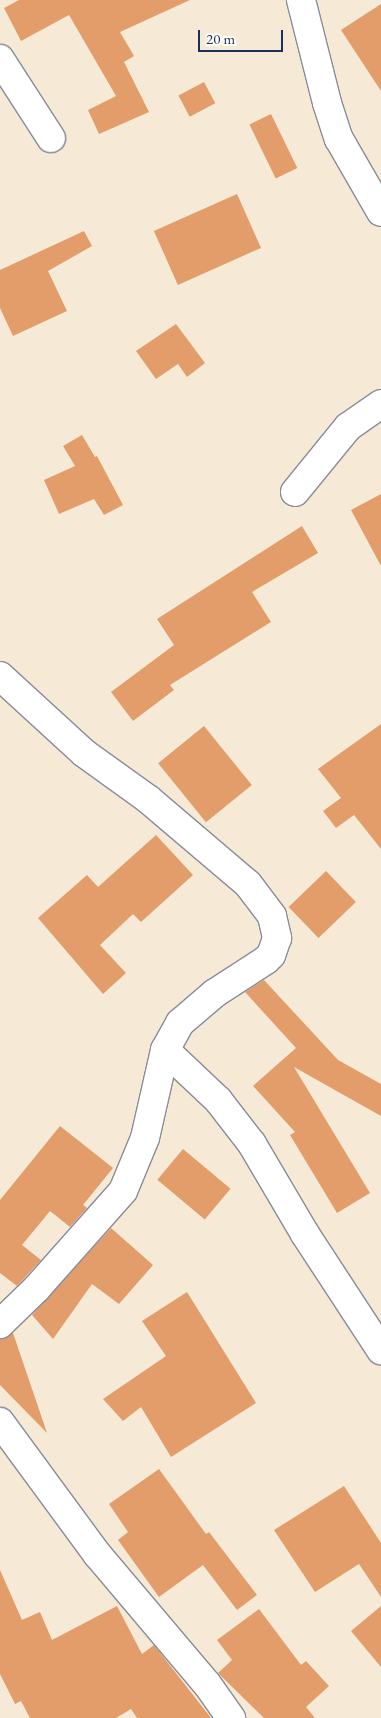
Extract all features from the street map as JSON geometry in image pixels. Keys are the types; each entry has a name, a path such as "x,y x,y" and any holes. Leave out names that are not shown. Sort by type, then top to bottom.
{"street":[{"path":"301,0 327,103 340,139 381,212"},
{"path":"0,59 51,138"},
{"path":"295,492 348,427 381,404"},
{"path":"0,676 84,753 185,829 248,884 272,916 277,938 271,955 215,993 180,1023 165,1050 145,1138 123,1190 37,1288 0,1324"},
{"path":"165,1050 218,1100 252,1144 305,1234 381,1350"},
{"path":"0,1422 97,1554 207,1684 231,1718"}],"building":[{"path":"19,0 190,0 120,32 134,56 124,62 149,112 99,134 88,110 116,96 69,15 21,41 4,8"},
{"path":"381,4 381,91 341,30"},
{"path":"204,82 215,103 190,117 178,96"},
{"path":"271,114 297,168 276,178 249,125"},
{"path":"237,194 261,248 178,285 154,231"},
{"path":"84,231 92,246 48,271 67,311 13,336 0,308 0,270"},
{"path":"176,324 205,363 187,377 178,364 156,379 136,351"},
{"path":"82,435 95,457 97,456 123,505 104,515 94,499 59,514 44,480 75,466 63,446"},
{"path":"381,494 381,566 351,510"},
{"path":"302,526 318,553 252,592 271,622 170,685 174,690 133,721 111,692 174,645 157,619"},
{"path":"381,724 381,849 354,815 336,828 323,811 341,798 318,769"},
{"path":"204,726 252,785 206,822 158,763"},
{"path":"156,835 193,875 141,922 133,914 100,945 126,973 103,994 38,918 87,875 98,887"},
{"path":"326,871 356,902 318,938 289,907"},
{"path":"264,980 338,1060 381,1084 381,1116 294,1067 370,1193 337,1213 290,1135 295,1132 253,1086 296,1048 245,992"},
{"path":"60,1126 113,1168 83,1205 87,1208 70,1227 50,1211 22,1245 41,1260 17,1286 0,1273 0,1200"},
{"path":"183,1149 230,1189 205,1219 157,1180"},
{"path":"111,1228 153,1265 119,1304 92,1284 53,1339 32,1315"},
{"path":"187,1292 256,1403 171,1457 141,1407 123,1421 103,1399 166,1356 142,1321"},
{"path":"13,1333 47,1433 0,1385 0,1339"},
{"path":"159,1469 206,1534 209,1532 257,1595 237,1610 203,1565 159,1597 118,1540 128,1532 109,1504"},
{"path":"344,1486 381,1543 381,1597 359,1564 315,1592 274,1530"},
{"path":"0,1570 22,1620 40,1612 52,1640 117,1606 142,1654 154,1645 211,1718 137,1718 131,1709 116,1718 30,1718 21,1701 15,1704 0,1674"},
{"path":"381,1606 381,1667 351,1631"},
{"path":"259,1609 301,1665 306,1661 329,1686 306,1707 315,1718 264,1718 218,1673 232,1660 217,1640"}]}
